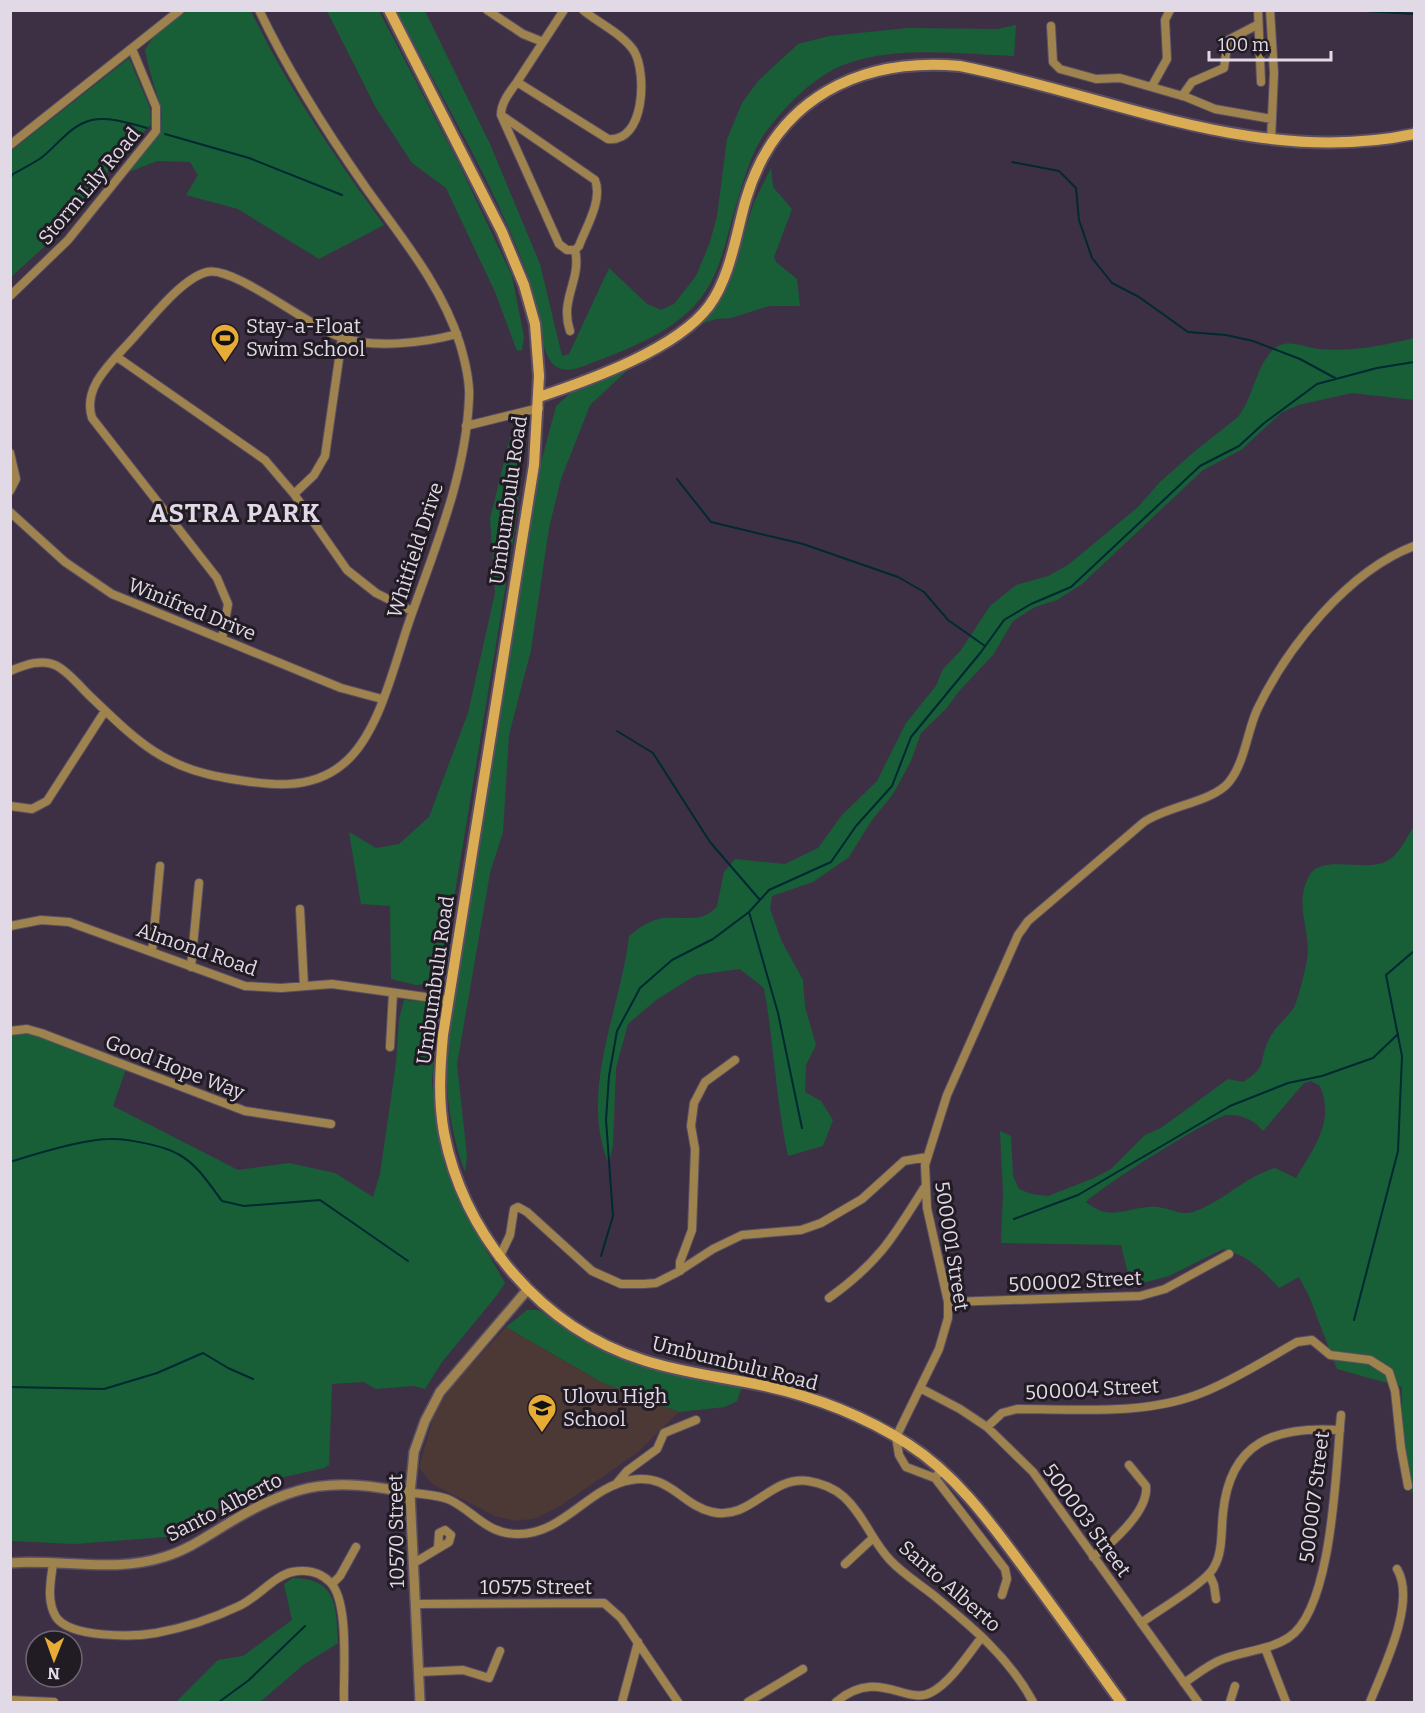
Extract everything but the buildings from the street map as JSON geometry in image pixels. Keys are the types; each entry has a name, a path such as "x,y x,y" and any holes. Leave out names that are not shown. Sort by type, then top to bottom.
{"main road":[{"name":"Umbumbulu Road","path":"389,10 502,232 520,274 535,324 539,402 534,465 447,1000 439,1086 444,1130 459,1182 483,1232 500,1258 528,1289 568,1322 617,1350 664,1366 766,1386 813,1400 870,1422 896,1437 976,1504 1121,1702"},
{"path":"539,402 667,342 696,321 720,288 754,173 765,154 794,117 819,96 850,78 892,66 919,63 960,66 1218,132 1271,141 1362,143 1414,134"}],"street":[{"path":"10,145 180,10"},
{"name":"Whitfield Drive","path":"10,671 37,662 58,666 105,711 156,754 178,766 228,778 293,784 326,777 344,764 366,736 382,699 450,503 466,426 469,384 457,334 425,272 335,144 259,10"},
{"path":"487,10 523,34 543,42"},
{"path":"501,115 595,180 598,190 596,201 579,248 567,250 559,244 501,115 503,103 564,10"},
{"path":"517,82 600,136 616,139 627,131 634,123 639,107 641,67 627,42 583,10"},
{"path":"1152,86 1167,59 1165,20 1170,10"},
{"path":"1258,10 1261,82"},
{"path":"1270,10 1274,73 1271,141"},
{"path":"1182,96 1192,82 1224,68 1228,40 1257,25"},
{"path":"1051,26 1053,63 1060,69 1096,79 1120,78 1152,86 1215,109 1272,119"},
{"name":"Storm Lily Road","path":"10,296 62,247 156,131 156,107 132,49"},
{"path":"570,331 565,312 578,266 575,250"},
{"path":"222,639 226,627 228,604 217,578 92,418 89,407 93,389 117,357 185,283 209,271 223,272 244,281 310,324 342,338 382,343 415,342 457,334"},
{"path":"294,494 314,475 325,456 342,338"},
{"path":"117,357 265,460 294,494 351,574 376,593 412,612"},
{"path":"466,426 539,402"},
{"path":"10,453 16,479 10,491"},
{"name":"Winifred Drive","path":"10,512 65,562 101,587 341,688 382,699"},
{"name":"500001 Street","path":"896,1437 944,1336 948,1302 927,1208 924,1186 927,1157 937,1122 1024,926 1144,822 1163,810 1216,792 1228,783 1240,760 1257,711 1294,645 1328,609 1370,572 1388,558 1414,546"},
{"path":"10,806 32,809 47,801 105,711"},
{"path":"152,952 160,866"},
{"path":"190,967 199,883"},
{"path":"300,909 304,986"},
{"name":"Almond Road","path":"10,926 41,920 69,921 245,986 281,988 332,984 447,1000"},
{"path":"390,1047 393,993"},
{"name":"Good Hope Way","path":"10,1031 27,1029 41,1033 245,1111 331,1124"},
{"path":"680,1271 680,1262 692,1230 695,1149 692,1115 694,1103 705,1082 735,1060"},
{"path":"500,1258 510,1235 514,1209 518,1208 527,1212 584,1264 609,1280 621,1284 656,1283 741,1235 801,1230 821,1223 862,1199 904,1161 927,1157"},
{"path":"829,1299 878,1257 891,1242 924,1186"},
{"name":"500002 Street","path":"948,1302 1140,1296 1165,1289 1229,1254"},
{"name":"10570 Street","path":"420,1702 410,1493 414,1452 431,1407 447,1383 528,1289"},
{"name":"500004 Street","path":"987,1427 1002,1413 1017,1409 1128,1408 1178,1400 1217,1386 1297,1342 1312,1340 1330,1355 1370,1360 1389,1372 1395,1390 1401,1448 1408,1486"},
{"name":"500003 Street","path":"920,1388 960,1409 987,1427 1033,1472 1198,1702"},
{"name":"500007 Street","path":"1184,1683 1216,1662 1281,1642 1304,1623 1312,1605 1329,1536 1341,1415"},
{"path":"615,1485 627,1471 657,1449 664,1433 696,1420"},
{"path":"1141,1623 1209,1574 1216,1564 1220,1549 1227,1483 1241,1459 1263,1442 1286,1431 1308,1428 1340,1430"},
{"path":"896,1437 899,1455 906,1467 938,1474 1005,1569 1007,1579 1002,1595"},
{"path":"1093,1557 1121,1535 1145,1495 1146,1486 1129,1465"},
{"name":"Santo Alberto","path":"10,1563 123,1566 165,1557 193,1546 260,1504 307,1487 350,1483 449,1500 481,1523 497,1530 519,1534 540,1531 553,1525 615,1485 630,1480 655,1480 671,1486 704,1509 730,1513 746,1509 777,1486 795,1481 818,1483 845,1498 873,1538 898,1568 982,1637 1010,1666 1034,1702"},
{"path":"845,1564 873,1538"},
{"path":"332,1584 340,1576 356,1547"},
{"path":"414,1563 424,1559 438,1548"},
{"path":"53,1563 50,1590 54,1614 65,1626 98,1634 154,1634 244,1604 284,1575 293,1572 314,1572 332,1584 341,1602 343,1702"},
{"path":"1370,1702 1400,1620 1402,1591 1398,1569"},
{"path":"1209,1574 1214,1585 1216,1599"},
{"name":"10575 Street","path":"416,1604 598,1602 608,1605 617,1613 638,1642 678,1702"},
{"path":"837,1702 854,1691 871,1686 884,1686 917,1696 931,1693 949,1677 982,1637"},
{"path":"622,1702 638,1642"},
{"path":"1265,1648 1286,1702"},
{"path":"418,1672 463,1670 489,1677 500,1651"},
{"path":"748,1702 803,1670"},
{"path":"1230,1702 1235,1686"},
{"path":"10,1700 54,1702"}],"shaded area":[{"name":"Ulovu High School","path":"506,1327 601,1382 679,1412 637,1453 560,1506 537,1518 516,1521 495,1516 432,1484 419,1467 434,1415 451,1387"}],"green space":[{"path":"186,11 251,11 313,121 384,225 319,259 238,209 186,195 198,175 190,162 157,161 126,173 143,153 160,125 160,104 145,50 153,37"},
{"path":"327,11 379,11 459,164 512,276 524,337 522,350 517,351 495,292 446,188 412,163 376,108"},
{"path":"397,11 425,11 490,144 540,264 562,356 569,354 609,268 647,304 661,310 674,304 696,276 710,242 717,216 727,139 742,103 758,81 798,44 829,36 908,28 997,29 1016,25 1014,56 942,52 891,54 844,65 816,81 783,111 759,143 745,177 719,264 700,299 688,312 660,333 627,349 584,366 567,370 557,367 548,356 541,337 531,285 503,214"},
{"path":"129,58 150,108 151,124 74,209 56,236 11,277 11,151"},
{"path":"771,168 773,187 792,209 774,257 776,262 797,279 800,306 769,306 731,318 703,323 727,288 754,202"},
{"path":"1414,338 1414,400 1352,393 1298,405 1281,413 1241,450 1203,470 1082,584 1057,600 1035,607 1013,621 993,655 959,691 946,709 921,733 911,761 893,794 872,820 849,857 813,882 772,896 770,909 782,942 803,980 805,1007 816,1045 806,1065 805,1092 821,1101 833,1120 823,1146 788,1156 764,988 740,969 696,975 656,1000 628,1024 616,1068 613,1145 609,1164 601,1137 598,1108 600,1079 604,1050 625,964 629,936 658,919 692,918 711,912 717,906 724,872 735,859 785,864 818,848 842,815 877,781 906,723 936,686 943,669 961,650 990,606 1016,585 1048,576 1068,565 1138,507 1160,482 1195,451 1238,417 1261,367 1276,347 1287,343 1319,349 1355,349"},
{"path":"633,365 590,405 561,479 549,528 531,650 509,735 503,832 490,873 457,1064 467,1156 465,1172 455,1140 449,1107 446,1040 538,474 556,406 572,392"},
{"path":"510,437 521,444 522,470 514,535 442,971 433,983 416,985 391,979 390,906 361,904 349,832 376,848 399,844 429,817 468,713 495,593 490,519"},
{"path":"1414,826 1414,1502 1402,1429 1402,1387 1337,1369 1309,1296 1299,1277 1279,1288 1254,1264 1240,1255 1223,1249 1169,1276 1131,1286 1121,1245 1001,1243 1003,1193 1000,1131 1011,1136 1013,1176 1019,1189 1031,1194 1048,1196 1111,1169 1145,1135 1161,1128 1228,1079 1243,1082 1251,1077 1261,1064 1270,1036 1293,1009 1299,993 1307,961 1303,898 1309,876 1315,869 1333,864 1368,865 1387,861 1399,850","holes":["1311,1081 1320,1086 1324,1099 1324,1123 1315,1145 1296,1178 1275,1168 1253,1177 1204,1208 1189,1213 1157,1207 1113,1213 1104,1212 1086,1202 1156,1154 1217,1118 1227,1115 1242,1117 1252,1121 1263,1131 1304,1083"]},
{"path":"404,1000 432,1002 437,1009 432,1082 436,1125 445,1166 471,1224 505,1283 497,1295 442,1362 425,1389 414,1386 376,1389 364,1382 332,1384 329,1465 324,1468 280,1478 242,1495 166,1537 75,1544 11,1541 10,1037 14,1033 34,1034 126,1069 113,1106 238,1170 289,1163 335,1173 373,1197 380,1174 396,1063 399,1019"},
{"path":"527,1310 538,1310 593,1342 738,1384 742,1387 737,1401 725,1407 679,1412 603,1383 506,1327"},
{"path":"293,1578 319,1584 332,1597 338,1643 303,1665 260,1702 176,1702 218,1660 243,1656 292,1620 284,1584"}],"waterway":[{"path":"1364,11 1414,14"},
{"path":"10,179 13,174 41,158 77,126 92,120 120,121 147,128"},
{"path":"165,134 249,158 342,195"},
{"path":"1012,162 1059,171 1076,188 1079,220 1092,258 1112,283 1139,297 1188,332 1226,335 1253,341 1300,359 1335,378"},
{"path":"601,1256 613,1216 606,1120 609,1076 617,1031 640,988 672,960 713,939 749,912 769,890 831,862 856,826 892,786 911,737 981,652 1004,620 1031,604 1071,587 1200,466 1239,446 1263,424 1317,384 1377,368 1414,362"},
{"path":"677,479 711,522 803,544 898,577 924,592 948,620 985,646"},
{"path":"617,731 653,753 710,842 760,900"},
{"path":"749,912 778,1013 802,1128"},
{"path":"1354,1320 1398,1151 1402,1056 1386,975 1414,951"},
{"path":"1014,1219 1078,1195 1230,1106 1288,1083 1322,1076 1373,1058 1398,1034"},
{"path":"10,1162 87,1141 117,1139 155,1145 172,1151 191,1163 222,1201 244,1206 320,1200 408,1261"},
{"path":"10,1387 104,1389 157,1373 203,1353 253,1379"},
{"path":"219,1702 249,1680 305,1626"}],"place":[{"name":"Stay-a-Float Swim School","path":"225,364"},
{"name":"Ulovu High School","path":"542,1434"}],"district":[{"name":"ASTRA PARK","path":"235,513"}]}
